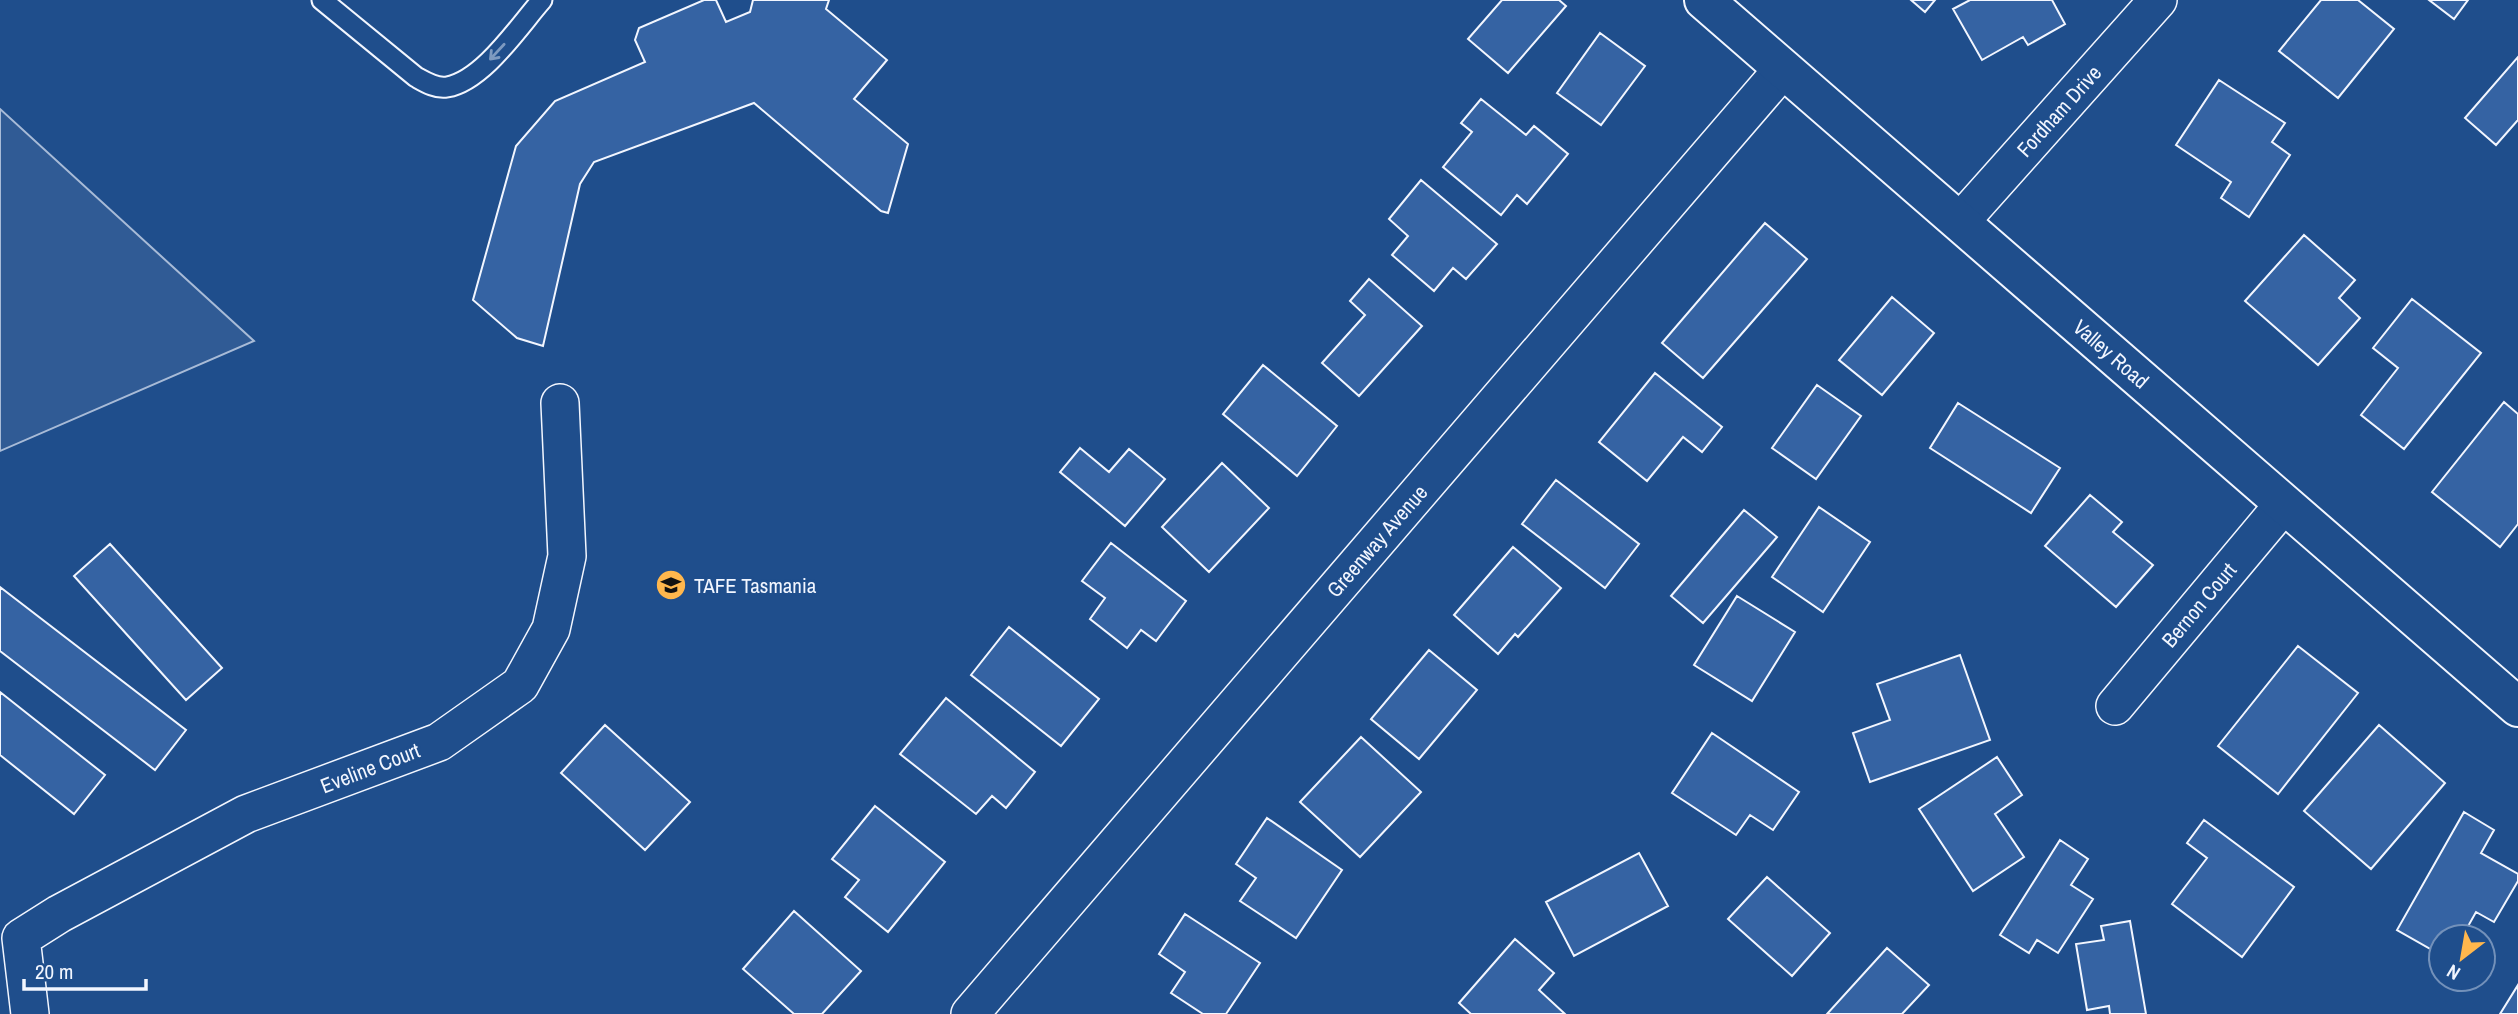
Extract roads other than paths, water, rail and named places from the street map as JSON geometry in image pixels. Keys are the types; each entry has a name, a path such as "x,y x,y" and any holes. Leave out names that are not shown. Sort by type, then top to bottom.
{"street":[{"name":"Valley Road","path":"1704,0 2518,707"},
{"name":"Fordham Drive","path":"1960,222 2158,0"},
{"name":"Greenway Avenue","path":"970,1014 1783,69"},
{"name":"Eveline Court","path":"30,1014 11,933 59,914 246,814 439,742 520,685 551,629 566,556 560,403"},
{"name":"Bernon Court","path":"2115,706 2284,504"}],"lane":[{"path":"322,0 416,77 433,86 447,87 474,74 494,56 542,0"}],"place":[{"name":"TAFE Tasmania","path":"671,585"}]}
